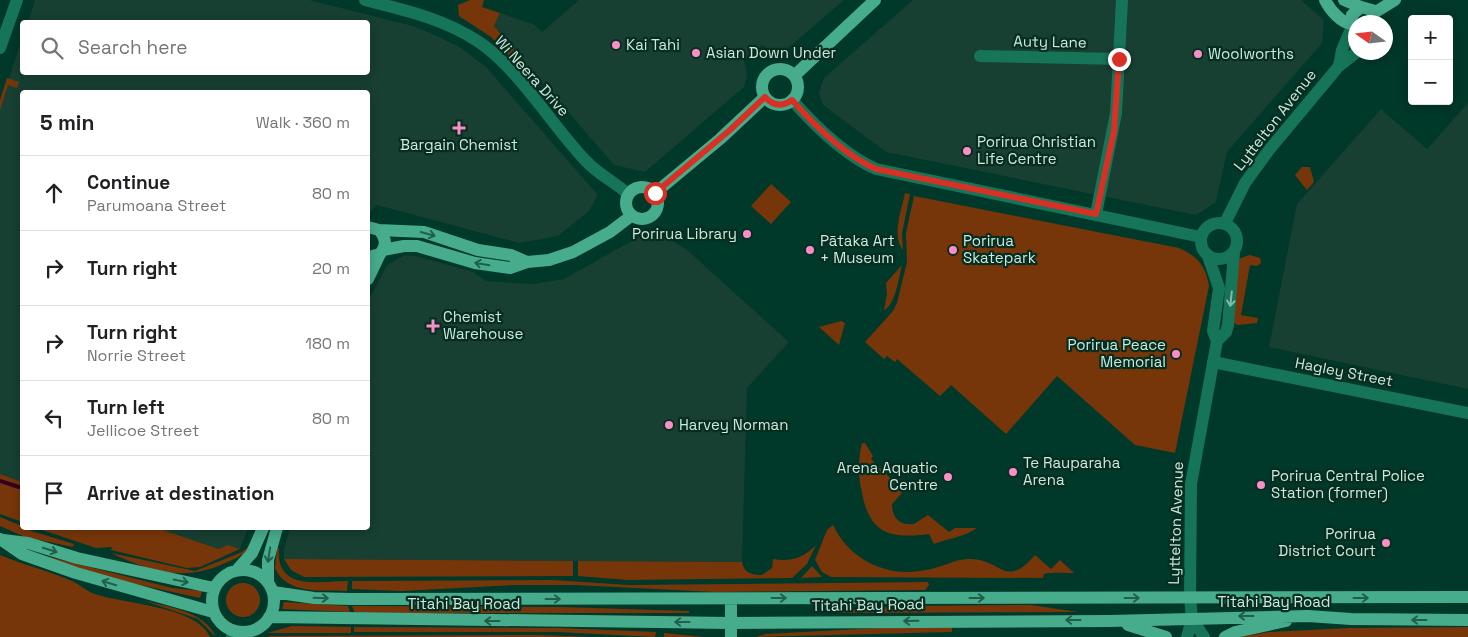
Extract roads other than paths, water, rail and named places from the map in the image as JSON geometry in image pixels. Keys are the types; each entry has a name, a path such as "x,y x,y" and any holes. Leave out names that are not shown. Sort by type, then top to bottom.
{"main road":[{"path":"794,76 875,0"},
{"path":"1326,0 1328,7 1348,24"},
{"path":"1344,0 1370,9 1373,15"},
{"path":"1378,15 1395,0"},
{"path":"1354,15 1354,12 1361,7"},
{"path":"782,69 794,76 798,88 792,100 780,105 770,102 765,97 762,84 769,72 782,69"},
{"path":"655,193 730,130 765,97"},
{"path":"641,186 651,189 655,193 659,204 654,214 644,220 631,216 626,207 628,194 641,186"},
{"path":"377,254 404,246 417,246 475,263 510,268 527,262 549,260 573,252 610,232 631,216"},
{"path":"374,229 424,232 478,250 511,255 527,262"},
{"path":"370,273 377,254 385,240 374,229"},
{"path":"262,530 252,553 237,570 224,576 214,588 213,612 233,634 250,631 264,624 269,617 274,605 268,560 276,530"},
{"path":"1,540 28,543 77,558 214,588"},
{"path":"1,540 22,554 76,573 213,612"},
{"path":"237,570 255,572 271,588"},
{"name":"Titahi Bay Road","path":"271,588 314,598 350,599 1468,597"},
{"path":"730,599 731,637"},
{"name":"Titahi Bay Road","path":"269,617 731,623 1192,619 1219,616 1468,620"},
{"path":"1226,637 1234,632 1308,616"},
{"path":"1109,620 1166,637"}],"street":[{"path":"0,48 17,0"},
{"name":"Wi Neera Drive","path":"365,0 443,22 480,43 507,68 586,161 602,177 628,194"},
{"path":"1096,214 1114,131 1122,0"},
{"name":"Lyttelton Avenue","path":"1339,66 1342,50 1348,37"},
{"name":"Auty Lane","path":"980,56 1119,59"},
{"name":"Lyttelton Avenue","path":"1225,223 1255,169 1339,66 1348,59"},
{"path":"792,100 820,128 857,160 876,169 1201,237"},
{"path":"1225,223 1237,235 1237,247 1234,253 1219,259 1208,256 1202,247 1201,237 1210,225 1225,223"},
{"name":"Lyttelton Avenue","path":"1217,341 1226,332 1228,325 1234,253"},
{"name":"Lyttelton Avenue","path":"1187,637 1192,619 1190,597 1191,484 1217,341 1214,331 1219,288 1208,256"},
{"name":"Hagley Street","path":"1213,362 1468,413"},
{"name":"Lyttelton Avenue","path":"1192,619 1204,637"}],"waterway":[{"path":"0,481 19,487"}],"place":[{"name":"Kai Tahi","path":"616,45"},
{"name":"Asian Down Under","path":"696,53"},
{"name":"Woolworths","path":"1198,54"},
{"name":"Bargain Chemist","path":"459,128"},
{"name":"Porirua Christian Life Centre","path":"967,151"},
{"name":"Porirua Library","path":"747,234"},
{"name":"Pātaka Art + Museum","path":"810,250"},
{"name":"Porirua Skatepark","path":"953,250"},
{"name":"Chemist Warehouse","path":"433,326"},
{"name":"Porirua Peace Memorial","path":"1176,354"},
{"name":"Harvey Norman","path":"669,425"},
{"name":"Te Rauparaha Arena","path":"1013,472"},
{"name":"Arena Aquatic Centre","path":"948,477"},
{"name":"Porirua Central Police Station (former)","path":"1261,485"},
{"name":"Porirua District Court","path":"1386,543"}]}
